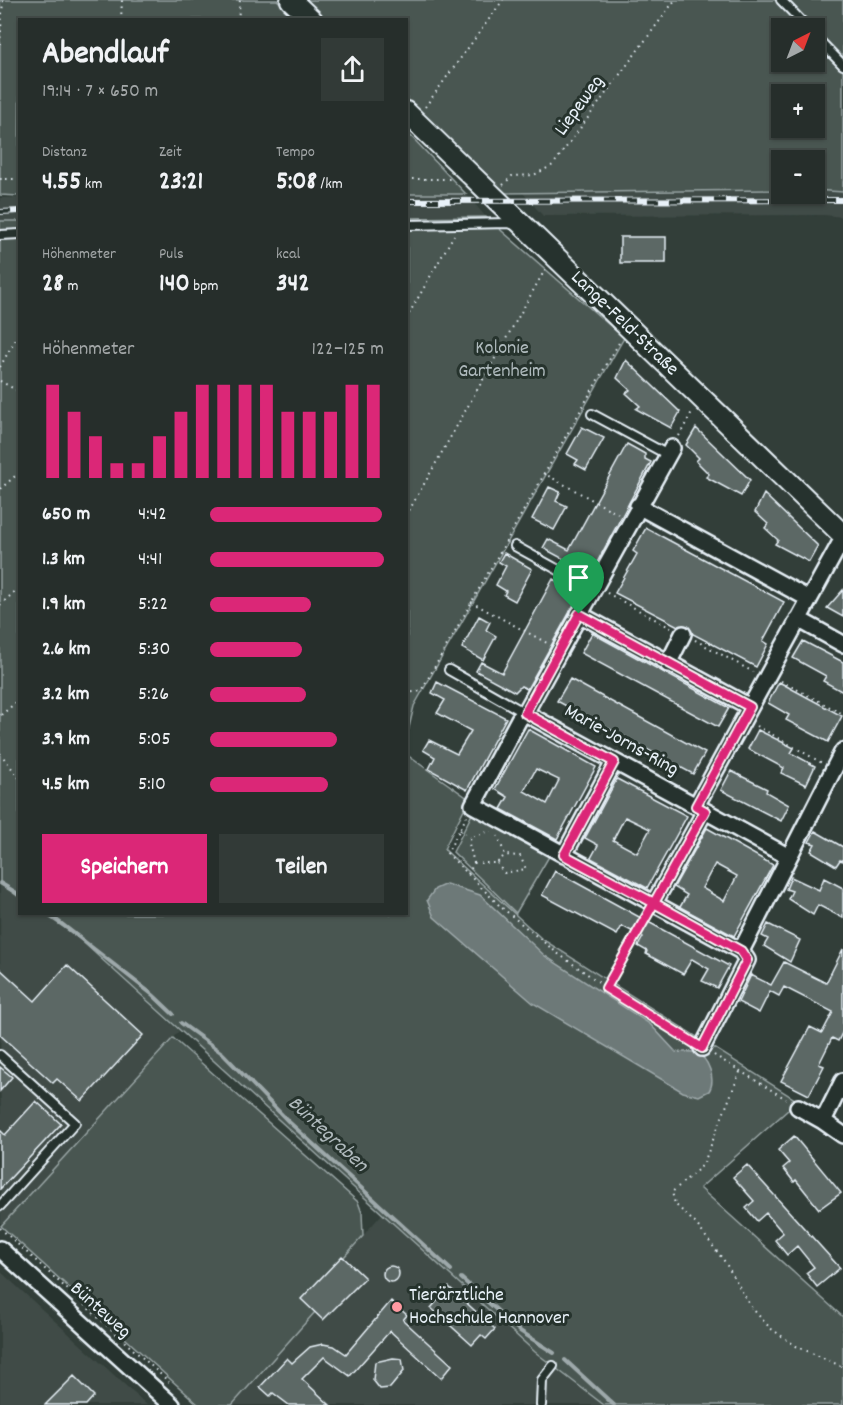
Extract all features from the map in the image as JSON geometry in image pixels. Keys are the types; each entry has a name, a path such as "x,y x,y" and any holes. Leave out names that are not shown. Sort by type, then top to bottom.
{"street":[{"path":"291,0 310,18"},
{"name":"Lange-Feld-Straße","path":"411,116 843,536"},
{"path":"670,451 473,805 741,951 747,960 702,1048"},
{"path":"638,506 809,599"},
{"path":"654,903 747,713 843,536"},
{"path":"579,614 668,664 747,713"},
{"path":"798,619 843,644"},
{"path":"668,664 683,634"},
{"name":"Marie-Jorns-Ring","path":"525,713 789,857"},
{"path":"741,951 843,751"},
{"path":"564,855 614,762"},
{"path":"823,1121 843,1081"},
{"path":"798,1107 843,1135"},
{"name":"Bünteweg","path":"0,1249 167,1403"}],"lane":[{"path":"781,0 798,18"},
{"path":"825,46 843,65"},
{"path":"408,225 509,223 526,229"},
{"path":"0,235 18,234"},
{"path":"592,414 670,451"},
{"path":"515,546 593,589"},
{"path":"449,670 525,713"},
{"path":"0,1055 75,1123 0,1206"},
{"path":"540,1405 542,1380 553,1366"}],"path":[{"path":"0,44 3,0"},
{"path":"121,18 122,0"},
{"path":"238,18 240,0"},
{"path":"411,116 503,0"},
{"name":"Liepeweg","path":"482,186 501,187 512,176 534,175 553,165 675,0"},
{"path":"0,179 18,179"},
{"path":"408,179 460,179"},
{"path":"408,315 460,224"},
{"path":"408,512 554,256"},
{"path":"408,693 421,691 628,327"},
{"path":"0,367 18,335"},
{"path":"0,381 18,391"},
{"path":"670,451 694,410"},
{"path":"543,473 630,520"},
{"path":"0,489 18,474"},
{"path":"0,605 18,589"},
{"path":"471,602 560,650"},
{"path":"768,674 843,714"},
{"path":"0,720 0,715 18,701"},
{"path":"747,713 833,770"},
{"path":"0,753 18,776"},
{"path":"473,805 447,853 509,914 606,988 798,1107"},
{"path":"460,830 471,837 496,830 505,855"},
{"path":"468,874 474,863 469,844 471,837"},
{"path":"474,863 497,862 505,855 520,856 526,869 504,873 497,862"},
{"path":"606,988 654,903"},
{"path":"740,1072 702,1165 672,1192 675,1204 696,1224 725,1262 752,1306 770,1328 796,1346 843,1367"},
{"path":"0,1228 170,1381 167,1403"}],"shaded area":[{"path":"771,190 771,204 825,204 825,191 843,192 843,217 824,215 543,216 523,193"},
{"path":"408,194 466,194 486,217 408,218"},
{"path":"0,198 18,198 18,221 0,221"},
{"path":"0,883 18,896 18,915 45,915 74,935 179,1031 1,1226"},
{"path":"446,884 480,895 545,956 650,1024 676,1052 691,1052 701,1056 710,1070 712,1081 709,1091 699,1096 683,1092 533,1003 434,917 427,900 435,889"},
{"name":"Tierärztliche Hochschule Hannover","path":"382,1214 535,1352 604,1405 232,1405 315,1313 344,1257"},
{"path":"0,1271 147,1405 0,1405"}],"green space":[{"path":"0,0 277,0 298,18 18,18 18,196 0,195"},
{"path":"302,0 843,0 843,192 825,191 825,150 771,150 771,190 503,193 408,101 408,18 322,18"},
{"path":"408,133 466,194 408,194"},
{"name":"Kolonie Gartenheim","path":"486,217 624,338 414,706 408,732 408,218"},
{"path":"0,221 18,221 18,896 0,883"},
{"path":"408,756 469,799 444,849 542,939 798,1101 700,1188 843,1317 843,1405 604,1405 535,1352 75,935 45,915 408,915"},
{"path":"473,812 551,853 516,913 453,852"},
{"path":"173,1038 358,1202 362,1213 363,1236 344,1257 315,1312 232,1405 199,1405 1,1226"}],"building":[{"path":"620,237 666,237 666,263 620,263"},
{"path":"626,360 680,412 671,428 636,409 640,406 626,393 630,390 617,378"},
{"path":"582,427 604,438 586,470 575,464 578,460 567,454"},
{"path":"696,428 750,480 741,496 706,477 709,474 696,461 699,458 686,445"},
{"path":"627,444 645,454 645,459 651,462 594,568 587,564 582,569 543,548 548,539 569,550"},
{"path":"549,487 560,492 556,501 567,506 554,530 532,519"},
{"path":"764,494 818,546 809,562 775,544 778,540 765,528 768,524 755,512"},
{"path":"646,528 784,602 763,641 768,644 756,667 693,634 688,626 678,626 615,593 637,554 633,551"},
{"path":"504,553 532,569 515,601 504,595 506,591 496,585 506,566 499,562"},
{"path":"553,579 571,589 571,595 577,599 527,689 521,686 515,692 476,671 481,662 502,673"},
{"path":"843,590 843,617 827,608"},
{"path":"479,616 490,622 486,630 496,636 483,660 462,648"},
{"path":"592,633 729,708 718,727 581,653"},
{"path":"803,641 843,662 843,692 823,681 826,676 793,658"},
{"path":"570,679 705,753 693,774 557,701"},
{"path":"437,682 506,718 467,790 429,769 435,757 423,750 429,740 457,754 471,731 437,713 445,700 432,693"},
{"path":"779,682 842,716 828,742 786,720 789,715 768,703"},
{"path":"528,729 596,767 557,839 501,809 508,797 495,789","holes":["536,769 559,780 547,804 524,791"]},
{"path":"758,730 794,748 791,753 815,766 806,785 781,773 784,768 748,749"},
{"path":"731,771 767,789 766,792 789,805 781,821 721,790"},
{"path":"617,779 687,816 647,888 591,858 598,845 585,838","holes":["625,817 650,829 637,853 613,840"]},
{"path":"707,828 773,865 734,936 680,907 687,895 674,887","holes":["715,864 737,876 724,901 702,888"]},
{"path":"815,831 843,847 843,861 840,860 836,866 811,851 815,844 809,842"},
{"path":"555,871 729,966 717,988 702,981 709,969 692,959 683,974 646,954 647,951 638,946 643,937 622,926 617,935 542,895"},
{"path":"791,877 819,890 824,878 843,888 843,918 818,905 813,915 788,899 792,891 786,889"},
{"path":"768,924 800,940 790,962 764,946 768,939 762,936"},
{"path":"843,949 843,1031 838,1041 832,1038 819,1064 824,1066 809,1095 781,1081 810,1027 822,1033 833,1012 784,987 779,996 770,991 759,1013 738,1002 751,975 771,985 784,962 826,983"},
{"path":"67,965 143,1035 82,1101 57,1079 53,1083 0,1035 0,969 35,1001"},
{"path":"0,1067 12,1077 0,1091"},
{"path":"36,1101 61,1124 0,1189 0,1130 5,1135"},
{"path":"794,1136 841,1193 819,1209 796,1180 794,1182 783,1168 789,1163 778,1150"},
{"path":"747,1165 840,1268 817,1287 806,1273 814,1267 797,1246 787,1255 775,1240 783,1233 766,1213 757,1221 746,1208 754,1201 733,1177"},
{"path":"342,1256 365,1278 323,1320 301,1299"},
{"path":"388,1266 394,1266 399,1274 397,1280 388,1282 383,1277 383,1271"},
{"path":"449,1287 495,1329 486,1339 481,1335 472,1345 431,1308"},
{"path":"391,1301 407,1315 403,1320 452,1365 441,1378 390,1331 350,1376 324,1357 302,1379 330,1405 289,1405 273,1393 270,1396 260,1387 287,1358 292,1363 310,1347 323,1344 334,1346 346,1354"},
{"path":"393,1358 402,1359 404,1371 390,1388 380,1389 373,1380 375,1362"},
{"path":"74,1376 94,1396 86,1405 45,1405"}],"waterway":[{"name":"Büntegraben","path":"0,883 18,894"},
{"name":"Büntegraben","path":"50,915 153,995 173,1014"},
{"name":"Büntegraben","path":"181,1023 222,1053 289,1122 451,1270"},
{"name":"Büntegraben","path":"461,1278 520,1331 554,1353"},
{"name":"Büntegraben","path":"565,1360 614,1405"}],"railway":[{"path":"408,201 843,200"},
{"path":"0,212 18,211"}],"place":[{"name":"Tierärztliche Hochschule Hannover","path":"397,1307"}],"route":[{"path":"579,614 525,713 614,762 564,855 654,903 606,988 652,1019 702,1048 747,960 741,951 654,903 705,811 696,806 750,707 579,614"}]}
